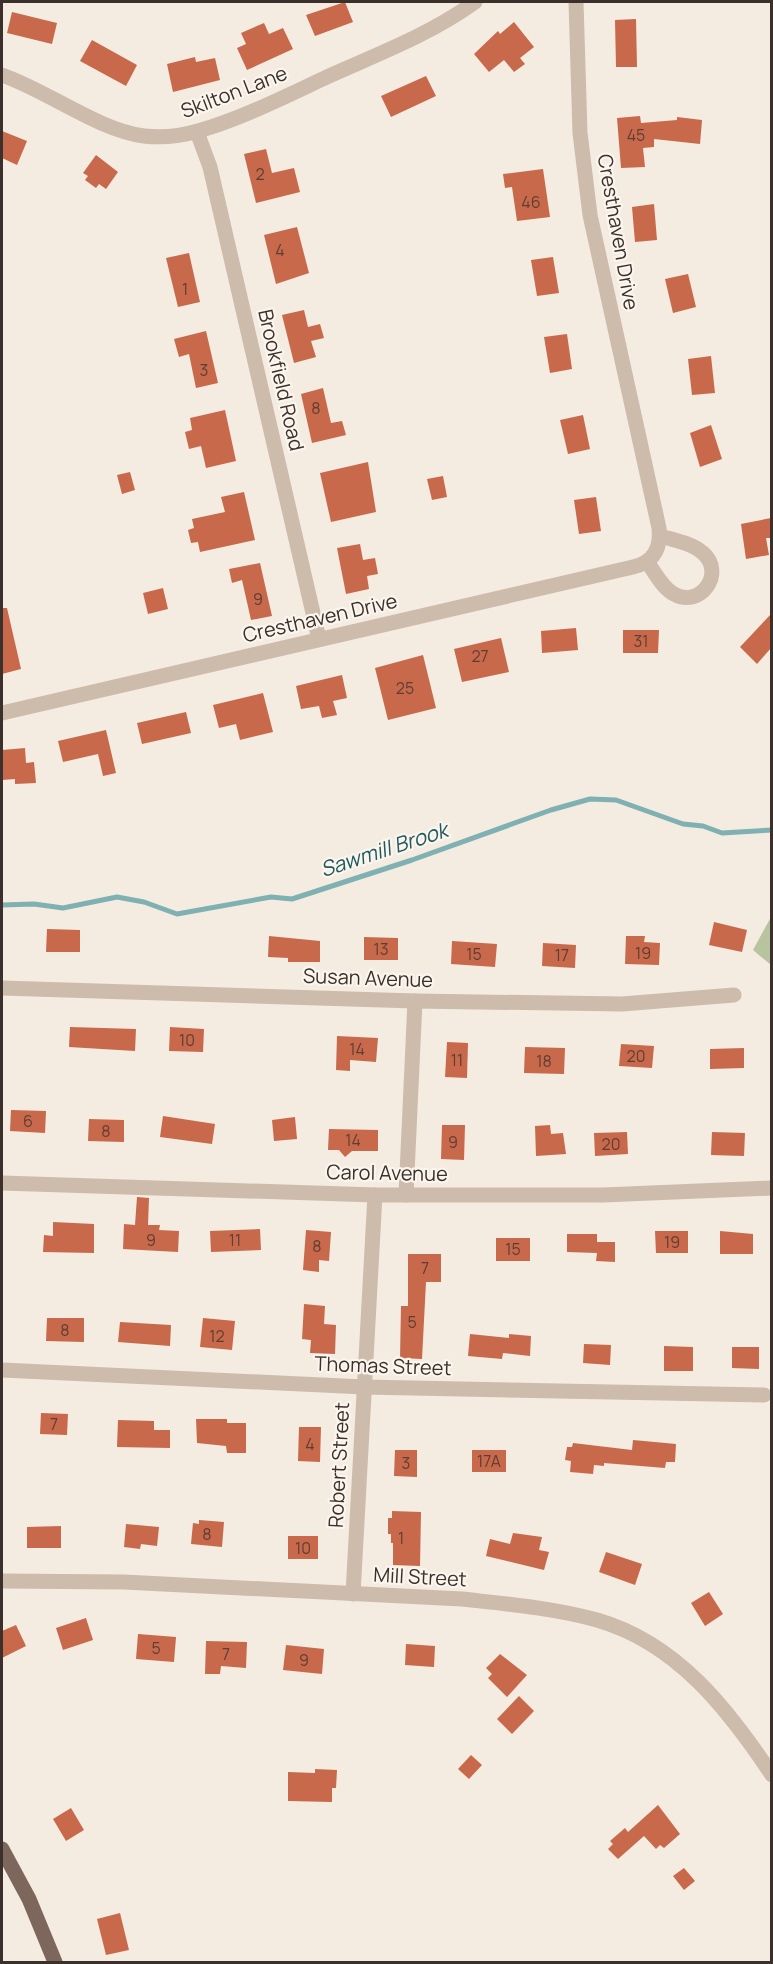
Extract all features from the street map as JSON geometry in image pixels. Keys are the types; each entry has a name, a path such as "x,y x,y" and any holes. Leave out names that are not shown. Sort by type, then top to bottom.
{"main road":[{"path":"2,1849 29,1899 55,1962"}],"street":[{"name":"Skilton Lane","path":"2,75 37,89 123,131 163,137 197,132 414,38 475,2"},
{"name":"Cresthaven Drive","path":"576,2 580,133 590,215 660,536"},
{"name":"Brookfield Road","path":"197,132 210,166 320,639"},
{"path":"660,536 691,546 705,555 712,568 710,583 700,594 680,597 668,590 647,562 658,548 660,536"},
{"name":"Cresthaven Drive","path":"2,713 647,562"},
{"name":"Susan Avenue","path":"2,988 415,1001 622,1004 734,995"},
{"path":"406,1195 415,1001"},
{"name":"Carol Avenue","path":"2,1183 375,1195 603,1195 771,1188"},
{"name":"Robert Street","path":"353,1594 375,1195"},
{"name":"Thomas Street","path":"2,1370 364,1387 764,1395"},
{"name":"Mill Street","path":"2,1581 124,1582 462,1599 578,1615 619,1628 653,1646 688,1671 724,1709 771,1774"}],"green space":[{"path":"771,917 771,965 753,950"}],"building":[{"path":"345,2 353,22 315,36 306,15"},
{"path":"12,12 57,23 52,44 7,33"},
{"path":"636,19 637,67 616,67 615,20"},
{"path":"514,22 534,47 520,58 525,64 514,72 504,60 489,72 474,54 498,31 500,34"},
{"path":"264,23 269,34 283,28 293,49 247,70 237,48 246,44 241,33"},
{"path":"92,40 137,65 126,86 80,61"},
{"path":"195,57 196,62 215,58 220,80 173,92 167,64"},
{"path":"426,76 436,96 391,117 381,96"},
{"path":"640,116 641,123 677,120 677,117 702,120 700,144 654,139 654,147 643,148 645,167 621,168 617,118"},
{"path":"2,131 27,141 17,165 2,158"},
{"path":"266,149 272,173 294,168 300,192 256,203 244,154"},
{"path":"96,155 118,172 106,189 99,184 96,188 85,180 88,176 83,173"},
{"path":"543,169 550,217 517,221 512,187 505,188 503,174"},
{"path":"654,204 657,240 635,242 632,207"},
{"path":"297,227 309,273 276,284 264,235"},
{"path":"189,253 200,302 178,307 166,258"},
{"path":"553,257 559,293 537,296 531,260"},
{"path":"688,274 696,307 673,313 665,279"},
{"path":"304,310 308,327 320,324 324,338 311,341 316,357 294,363 282,315"},
{"path":"206,331 218,383 196,388 189,354 179,357 174,339"},
{"path":"567,334 572,369 550,373 544,337"},
{"path":"711,356 715,393 692,395 688,359"},
{"path":"323,388 331,423 342,421 346,435 312,443 301,394"},
{"path":"225,410 236,461 206,468 201,446 189,449 185,432 192,430 190,418"},
{"path":"583,415 590,449 568,454 560,420"},
{"path":"711,425 722,459 700,467 690,433"},
{"path":"368,462 376,512 331,522 320,473"},
{"path":"130,472 135,490 122,494 117,475"},
{"path":"443,476 447,497 432,500 427,479"},
{"path":"244,492 255,540 200,552 198,542 191,543 188,530 194,528 192,519 225,512 221,497"},
{"path":"596,497 601,531 579,534 574,500"},
{"path":"771,518 771,538 766,538 769,555 746,559 741,524"},
{"path":"360,544 363,560 375,558 378,574 367,576 369,589 346,594 337,548"},
{"path":"260,563 272,616 251,620 242,580 232,583 229,569"},
{"path":"163,588 168,609 148,614 143,593"},
{"path":"2,608 7,608 21,669 2,674"},
{"path":"771,614 771,648 757,664 740,647"},
{"path":"576,628 578,650 542,653 541,631"},
{"path":"623,630 659,630 658,653 623,653"},
{"path":"501,638 509,672 462,682 454,649"},
{"path":"423,655 436,708 388,720 375,668"},
{"path":"342,675 347,698 333,701 337,715 322,718 319,706 301,709 296,686"},
{"path":"263,693 273,732 240,740 236,724 219,728 213,705"},
{"path":"186,712 191,733 142,744 137,723"},
{"path":"106,730 116,773 103,776 98,754 63,762 58,741"},
{"path":"25,748 26,763 34,762 36,783 15,784 15,779 2,780 2,750"},
{"path":"714,922 747,930 742,952 709,945"},
{"path":"47,929 80,930 80,952 46,952"},
{"path":"269,936 320,941 320,962 288,962 288,958 268,957"},
{"path":"626,936 645,936 644,942 660,943 659,965 625,964"},
{"path":"364,937 398,938 398,960 364,960"},
{"path":"452,941 497,944 495,967 451,964"},
{"path":"543,943 576,945 575,968 542,966"},
{"path":"70,1027 136,1029 135,1051 69,1047"},
{"path":"170,1027 204,1029 203,1052 169,1051"},
{"path":"337,1036 378,1038 376,1062 350,1060 350,1071 336,1070"},
{"path":"447,1042 468,1043 467,1078 445,1077"},
{"path":"621,1044 654,1046 652,1068 619,1066"},
{"path":"525,1047 565,1048 564,1074 524,1073"},
{"path":"744,1048 744,1068 710,1069 710,1049"},
{"path":"11,1110 46,1111 45,1133 10,1131"},
{"path":"163,1116 215,1124 212,1144 160,1137"},
{"path":"295,1117 297,1139 274,1141 272,1120"},
{"path":"89,1119 124,1120 124,1142 88,1141"},
{"path":"442,1125 465,1125 464,1160 441,1159"},
{"path":"550,1125 551,1134 563,1133 566,1154 536,1156 535,1126"},
{"path":"329,1129 378,1130 378,1151 352,1151 345,1157 339,1150 328,1150"},
{"path":"627,1132 628,1154 595,1156 594,1133"},
{"path":"712,1132 745,1133 744,1156 711,1155"},
{"path":"137,1197 149,1198 148,1225 160,1225 159,1230 179,1231 178,1252 123,1249 124,1224 135,1225"},
{"path":"53,1222 94,1224 94,1253 43,1252 44,1235 53,1236"},
{"path":"260,1229 261,1250 211,1252 210,1231"},
{"path":"306,1230 331,1232 329,1261 319,1260 319,1272 303,1270"},
{"path":"655,1231 688,1231 688,1253 656,1253"},
{"path":"720,1231 753,1234 753,1254 720,1254"},
{"path":"567,1234 597,1234 597,1242 615,1242 615,1262 596,1261 597,1253 567,1252"},
{"path":"496,1238 530,1238 530,1261 496,1261"},
{"path":"408,1254 441,1254 441,1282 426,1282 422,1359 400,1358 401,1306 408,1306"},
{"path":"304,1304 325,1306 324,1324 336,1325 335,1354 310,1353 311,1340 302,1339"},
{"path":"47,1318 84,1318 84,1342 46,1341"},
{"path":"203,1318 235,1321 232,1350 200,1347"},
{"path":"120,1322 171,1325 170,1346 118,1342"},
{"path":"470,1334 509,1338 509,1334 531,1336 530,1356 503,1353 502,1359 468,1356"},
{"path":"584,1344 611,1345 610,1365 583,1363"},
{"path":"664,1346 693,1347 693,1371 664,1371"},
{"path":"732,1347 759,1347 759,1369 732,1368"},
{"path":"41,1413 68,1414 67,1435 40,1434"},
{"path":"196,1419 227,1419 227,1423 246,1423 246,1453 227,1453 226,1446 197,1443"},
{"path":"118,1420 154,1421 154,1430 170,1430 170,1448 117,1447"},
{"path":"299,1427 321,1427 320,1462 298,1461"},
{"path":"633,1440 676,1444 675,1462 666,1462 665,1468 604,1463 604,1466 594,1465 593,1474 570,1472 571,1461 565,1460 567,1447 572,1447 573,1443 632,1450"},
{"path":"395,1450 417,1450 417,1477 394,1476"},
{"path":"472,1450 506,1450 506,1472 472,1472"},
{"path":"392,1511 421,1512 420,1566 393,1565 393,1543 391,1543 391,1534 388,1534 388,1518 392,1518"},
{"path":"199,1520 224,1522 222,1547 191,1544 193,1523 199,1524"},
{"path":"126,1524 159,1527 157,1546 141,1544 140,1549 124,1547"},
{"path":"61,1526 61,1548 27,1548 27,1527"},
{"path":"513,1533 542,1537 539,1550 549,1552 544,1570 486,1556 490,1539 510,1544"},
{"path":"288,1536 318,1536 318,1559 288,1559"},
{"path":"606,1552 642,1564 635,1585 599,1572"},
{"path":"709,1592 723,1614 705,1626 691,1603"},
{"path":"86,1618 93,1640 63,1650 56,1628"},
{"path":"16,1625 26,1646 2,1658 2,1631"},
{"path":"138,1634 176,1637 174,1662 136,1659"},
{"path":"206,1641 247,1642 246,1668 221,1666 220,1674 205,1674"},
{"path":"406,1644 435,1646 434,1667 405,1665"},
{"path":"286,1645 324,1649 322,1674 283,1670"},
{"path":"500,1654 527,1675 507,1697 488,1678 492,1674 486,1668"},
{"path":"519,1696 534,1711 512,1734 497,1719"},
{"path":"471,1755 482,1765 469,1779 458,1769"},
{"path":"315,1769 337,1770 336,1788 332,1788 332,1802 288,1801 288,1772 315,1773"},
{"path":"658,1805 680,1834 664,1848 660,1845 656,1849 644,1836 618,1859 608,1849 613,1844 610,1841 625,1828 628,1832"},
{"path":"71,1808 84,1830 66,1841 53,1819"},
{"path":"684,1868 695,1881 684,1890 673,1876"},
{"path":"120,1913 129,1950 106,1955 97,1919"}],"waterway":[{"name":"Sawmill Brook","path":"2,905 34,904 63,908 117,897 144,902 177,914 271,897 292,899 412,860 551,810 590,799 616,800 683,824 703,826 722,833 772,830"}]}
